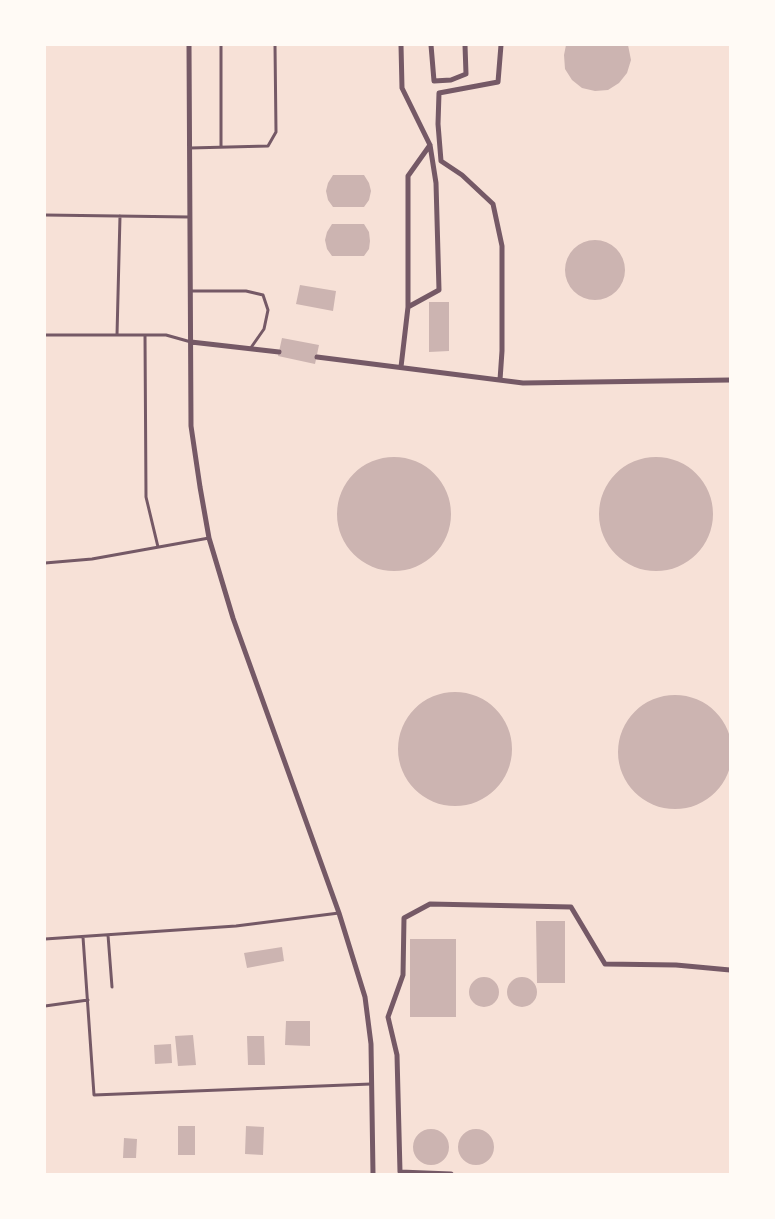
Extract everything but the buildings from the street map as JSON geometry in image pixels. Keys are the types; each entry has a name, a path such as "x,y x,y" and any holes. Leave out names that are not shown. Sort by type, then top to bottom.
{"street":[{"path":"190,45 191,426 209,538 233,618 339,913 365,997 371,1044 373,1174"},
{"path":"402,45 402,88 430,145 436,182 439,290 408,307"},
{"path":"431,45 434,81 451,80 466,74 465,45"},
{"path":"500,380 502,351 502,246 493,204 462,175 441,161 438,124 439,93 498,82 501,45"},
{"path":"401,367 408,307 408,176 430,145"},
{"path":"191,342 279,352"},
{"path":"317,357 523,382 730,380"},
{"path":"451,1174 400,1172 397,1055 388,1017 403,975 404,918 430,904 571,907 605,964 730,970"}],"lane":[{"path":"221,147 222,45"},
{"path":"190,148 268,146 276,132 275,45"},
{"path":"45,214 190,217"},
{"path":"117,335 120,216"},
{"path":"191,291 246,290 263,295 268,310 264,329 250,349"},
{"path":"45,335 166,335 191,342"},
{"path":"145,335 146,497 158,547"},
{"path":"45,563 92,559 209,538"},
{"path":"45,939 236,926 339,913"},
{"path":"108,935 112,987"},
{"path":"83,937 94,1095 371,1084"},
{"path":"45,1006 88,1000"}]}
